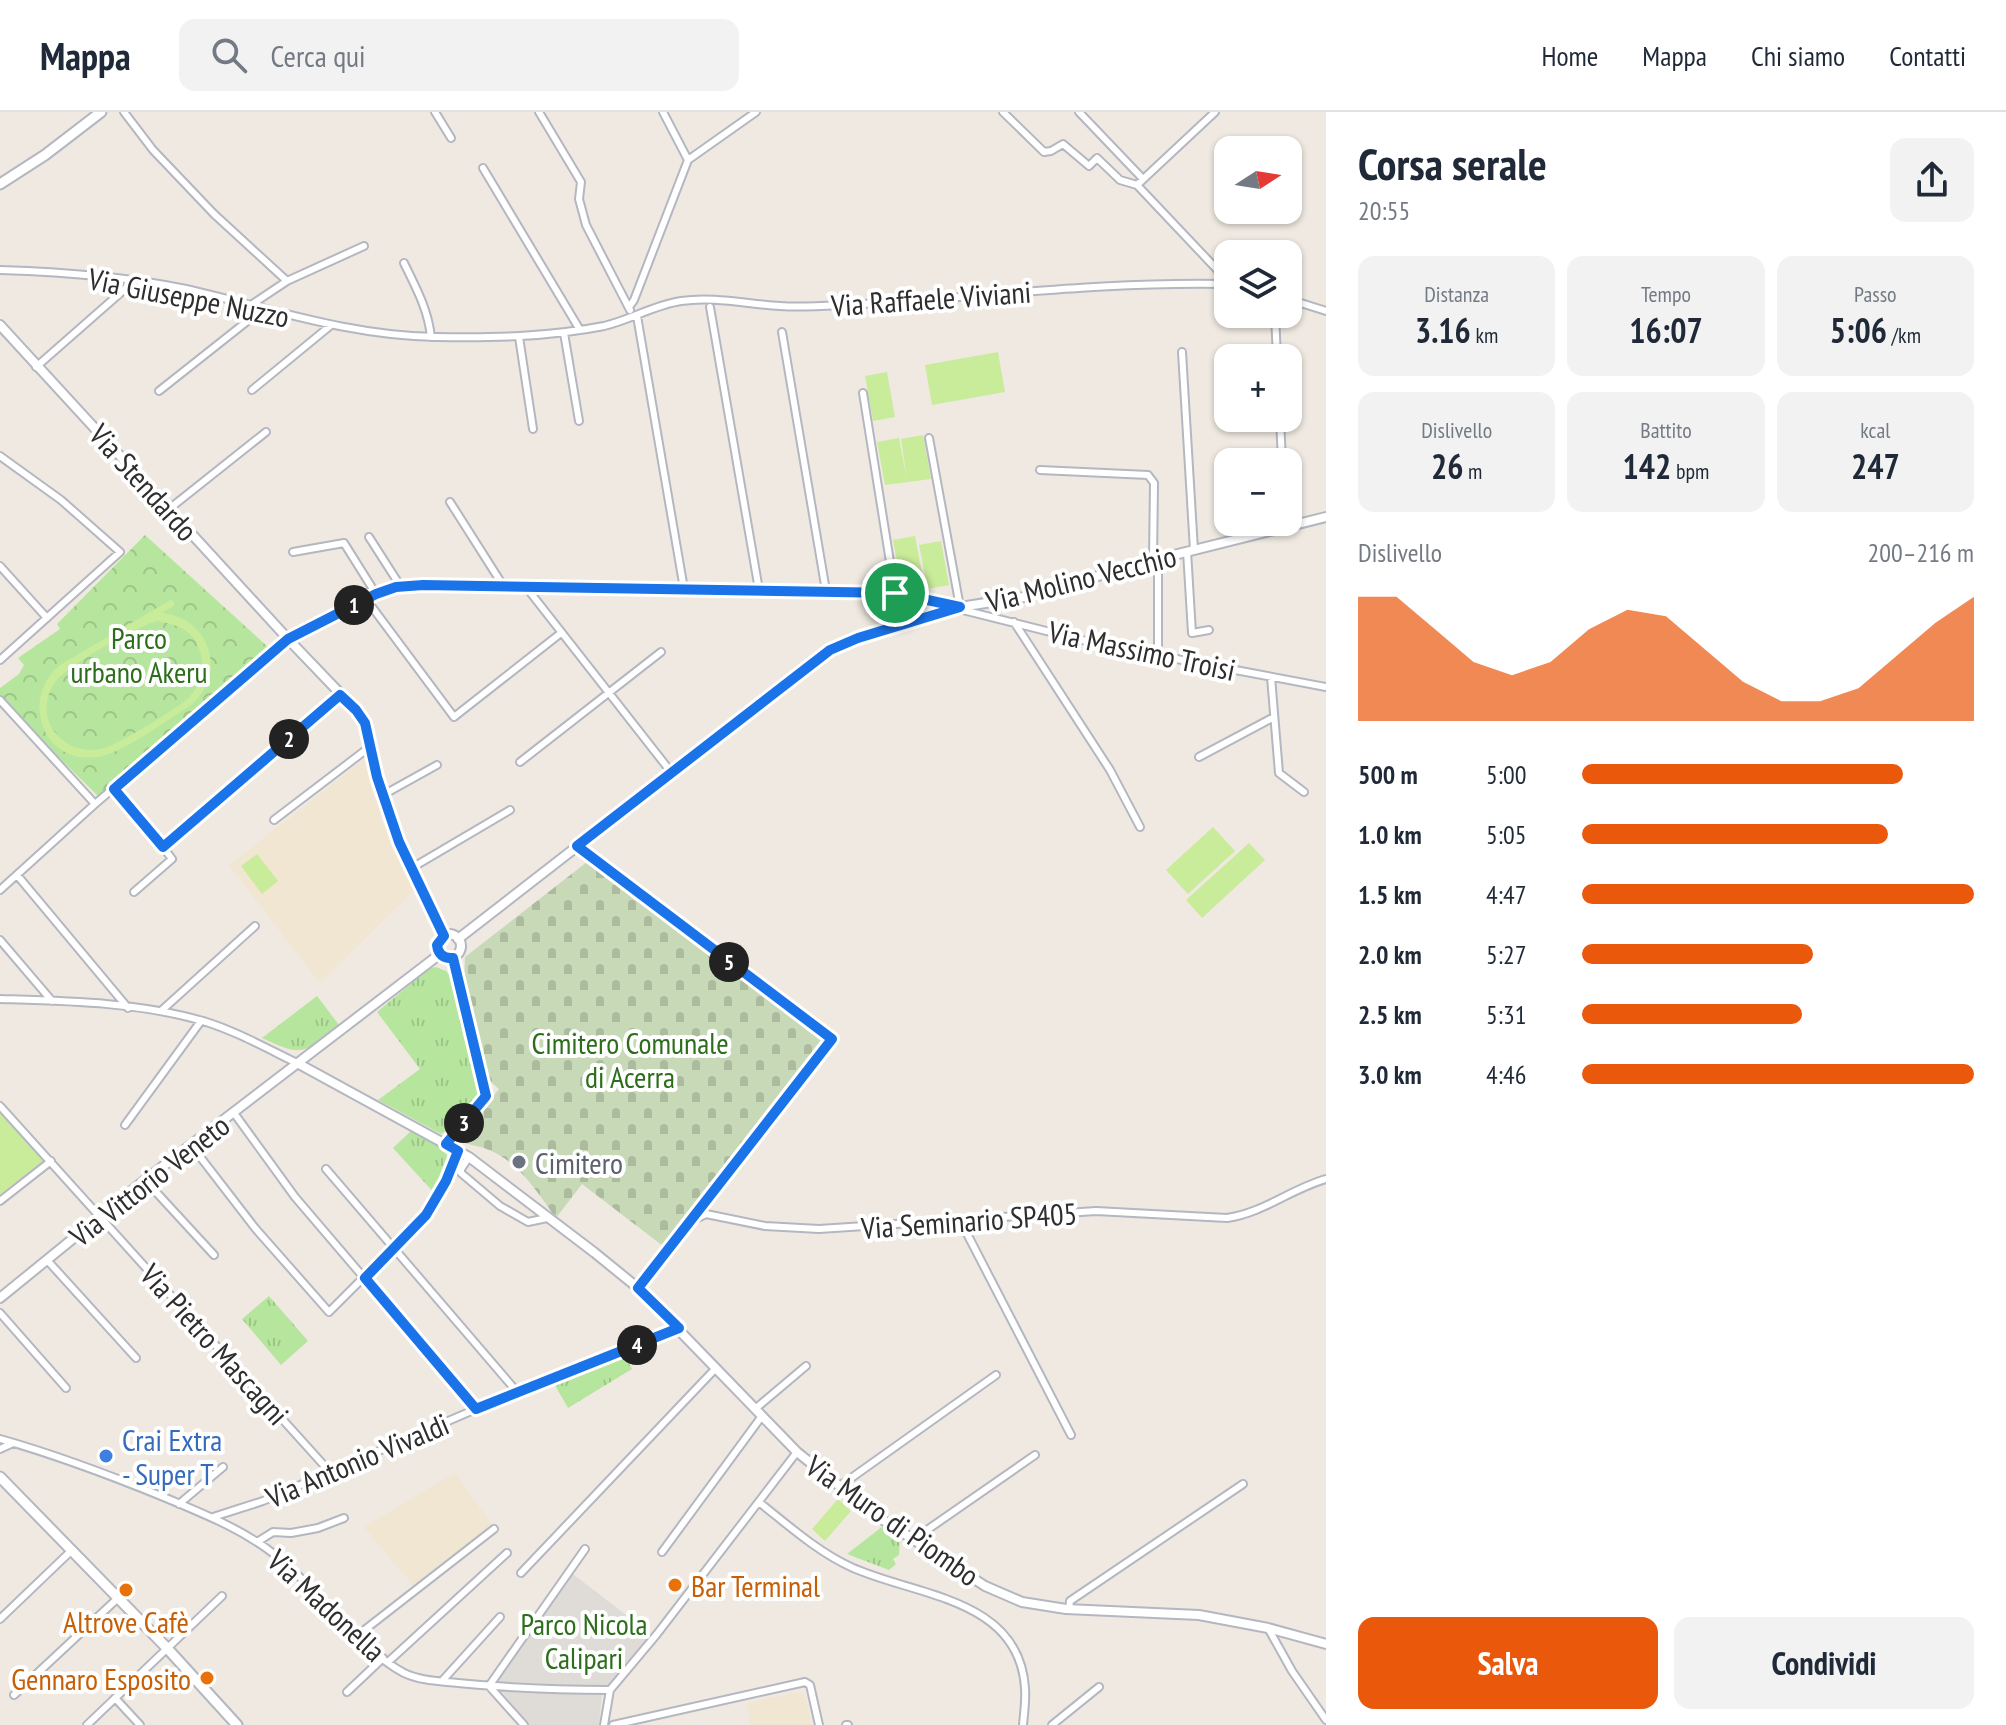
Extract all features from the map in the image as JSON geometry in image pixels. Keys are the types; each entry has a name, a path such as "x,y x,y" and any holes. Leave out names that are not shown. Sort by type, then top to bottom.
{"main road":[{"path":"0,184 45,155 101,112"},
{"path":"0,1477 4,1489 118,1598 237,1725"}],"street":[{"path":"124,112 153,150 214,214 287,281"},
{"path":"435,112 451,138"},
{"path":"539,112 581,182 579,199 586,225 634,317 684,589"},
{"path":"663,112 688,160"},
{"path":"737,112 742,121"},
{"path":"629,307 688,160 756,112"},
{"path":"1003,112 1044,152 1063,144 1089,166 1097,158 1120,180 1140,182 1215,112"},
{"path":"1079,112 1214,266"},
{"path":"483,168 580,330"},
{"path":"251,305 287,281 364,246"},
{"path":"404,263 429,317 431,337"},
{"name":"Via Giuseppe Nuzzo","path":"0,270 67,273 182,288 330,326 431,337 519,337 564,333 634,317"},
{"path":"36,367 134,281"},
{"name":"Via Raffaele Viviani","path":"634,317 682,301 800,306 1087,288 1214,284"},
{"path":"1302,303 1326,311"},
{"path":"710,307 759,590"},
{"path":"159,391 250,319 259,308"},
{"name":"Via Stendardo","path":"0,325 356,710 365,723 383,795 410,869 444,936"},
{"name":"Via Giuseppe Nuzzo","path":"252,390 330,326"},
{"path":"782,332 826,591"},
{"path":"564,333 579,421"},
{"path":"519,337 533,429"},
{"path":"1182,352 1192,633 1209,630"},
{"path":"863,393 895,593"},
{"path":"169,509 266,432"},
{"path":"929,438 960,607"},
{"path":"0,456 61,500 120,552 0,660"},
{"path":"1040,470 1148,475 1154,483 1158,651"},
{"path":"450,502 504,587"},
{"name":"Via Molino Vecchio","path":"1302,522 1326,517"},
{"name":"Via Molino Vecchio","path":"458,939 830,650 858,638 960,607 1024,597 1155,559 1249,536"},
{"path":"369,537 401,587"},
{"path":"293,552 344,543 376,594"},
{"path":"0,566 47,618"},
{"name":"Via Massimo Troisi","path":"0,890 95,804 288,639 376,594 401,587 895,593 1102,645 1326,687"},
{"path":"526,587 671,772"},
{"path":"366,599 454,717 561,633"},
{"path":"1014,622 1110,770 1140,827"},
{"path":"520,762 661,652"},
{"path":"1271,677 1279,773 1304,792"},
{"path":"163,847 340,695"},
{"path":"0,700 95,804"},
{"path":"1199,757 1274,717"},
{"path":"274,820 371,746"},
{"path":"383,795 437,765"},
{"path":"114,789 172,859 134,892"},
{"path":"410,869 510,810"},
{"path":"577,846 832,1039 638,1288"},
{"path":"17,875 128,1008"},
{"path":"161,1011 255,926"},
{"path":"452,935 458,939 460,950 453,958 440,954 437,945 444,936 452,935"},
{"path":"0,940 52,1001"},
{"path":"0,999 161,1011 223,1028 299,1064 440,954"},
{"path":"446,1144 486,1096 453,958"},
{"path":"125,1125 201,1021"},
{"name":"Via Vittorio Veneto","path":"0,1298 145,1180 299,1064"},
{"name":"Via Muro di Piombo","path":"299,1064 469,1157 638,1288 797,1452 877,1516 985,1586 1022,1602 1069,1609 1199,1615 1268,1628 1326,1644"},
{"name":"Via Pietro Mascagni","path":"0,1106 330,1472"},
{"path":"234,1113 295,1197 476,1409"},
{"path":"191,1145 255,1228 329,1312 426,1215 446,1181 458,1151"},
{"name":"Via Muro di Piombo","path":"469,1157 461,1173 498,1205 528,1222 547,1218"},
{"path":"0,1201 51,1161"},
{"path":"326,1169 518,1393"},
{"name":"Via Seminario SP405","path":"691,1221 706,1214 765,1226 819,1229 1096,1211 1227,1218 1264,1208 1306,1185 1326,1179"},
{"path":"145,1180 214,1255"},
{"path":"961,1222 1071,1435"},
{"path":"47,1260 136,1358"},
{"path":"0,1313 66,1388"},
{"name":"Via Antonio Vivaldi","path":"213,1517 263,1501 476,1409 679,1328"},
{"path":"662,1552 758,1413 806,1366"},
{"path":"521,1573 716,1368"},
{"path":"840,1486 996,1375"},
{"name":"Via Madonella","path":"0,1439 49,1452 213,1517 257,1542 303,1577 385,1660 417,1678 489,1686 610,1690"},
{"path":"0,1449 13,1443"},
{"path":"604,1725 610,1690 760,1503 797,1452"},
{"path":"914,1539 1035,1455"},
{"path":"179,1504 223,1467"},
{"path":"1069,1609 1070,1601 1243,1484"},
{"path":"760,1503 849,1566 962,1604 990,1620 1011,1642 1022,1671 1025,1688 1023,1725"},
{"path":"257,1542 273,1532 291,1533 318,1528 344,1518"},
{"path":"358,1635 494,1529"},
{"path":"524,1725 489,1686 585,1549"},
{"path":"0,1619 71,1551"},
{"path":"347,1692 507,1553"},
{"path":"87,1725 222,1596"},
{"path":"14,1695 118,1598"},
{"path":"442,1681 500,1617"},
{"path":"1268,1628 1292,1671 1326,1720"},
{"path":"613,1725 805,1682 810,1685 819,1725"},
{"path":"1052,1725 1099,1687"},
{"path":"115,1698 140,1725"}],"shaded area":[{"path":"365,759 370,763 369,775 375,799 382,809 382,825 390,833 414,890 320,983 229,865"},
{"path":"455,1473 492,1525 413,1585 364,1527"},
{"name":"Parco Nicola Calipari","path":"573,1574 652,1635 608,1686 496,1682"},
{"name":"Parco Nicola Calipari","path":"502,1692 602,1693 599,1725 529,1725"},
{"path":"799,1692 805,1695 811,1725 751,1725 747,1703"}],"green space":[{"path":"998,352 1005,392 932,405 925,365"},
{"path":"887,372 895,417 873,421 865,376"},
{"path":"923,435 931,479 885,485 877,442 899,438 907,480 901,439"},
{"name":"Parco urbano Akeru","path":"145,535 268,647 99,797 0,699 0,688 19,674 24,665 18,658 60,629 57,624"},
{"path":"915,536 923,579 901,583 893,540"},
{"path":"941,541 949,585 928,589 919,545"},
{"path":"172,599 175,605 162,613 179,617 192,625 209,650 211,664 209,679 202,693 190,706 132,743 98,757 79,757 63,751 51,741 43,727 41,695 48,679 60,665","holes":["157,621 186,631 198,647 202,666 193,693 160,718 107,747 93,750 79,748 57,735 47,711 48,698 61,676 118,639"]},
{"path":"1213,827 1235,851 1188,894 1166,870"},
{"path":"1249,843 1265,860 1202,918 1186,900"},
{"path":"257,854 278,881 262,894 241,866"},
{"name":"Cimitero Comunale di Acerra","path":"587,862 826,1040 663,1246 582,1184 556,1218 510,1162 489,1150 459,1140 499,1089 489,1080 479,1050 464,983 465,957"},
{"path":"430,968 446,971 453,979 480,1091 450,1128 441,1134 378,1100 420,1069 377,1012"},
{"path":"317,996 339,1025 318,1042 296,1050 262,1038"},
{"path":"0,1113 44,1161 0,1195"},
{"path":"411,1131 446,1150 448,1165 436,1195 393,1148"},
{"path":"269,1296 308,1341 281,1365 242,1319"},
{"path":"624,1354 632,1369 568,1408 553,1382"},
{"path":"838,1499 851,1511 825,1541 812,1529"},
{"path":"883,1526 900,1537 899,1555 893,1559 896,1564 889,1570 847,1554"}],"place":[{"name":"Cimitero","path":"519,1162"},
{"name":"Crai Extra - Super T","path":"106,1456"},
{"name":"Bar Terminal","path":"675,1585"},
{"name":"Altrove Cafè","path":"126,1590"},
{"name":"Gennaro Esposito","path":"207,1678"}],"route":[{"path":"396,587 895,593 960,607 858,638 830,650 577,846 832,1039 638,1288 679,1328 476,1409 365,1278 426,1215 446,1181 458,1151 446,1144 486,1096 453,958 439,952 437,945 444,936 399,842 377,777 365,723 340,695 163,847 114,789 288,639 396,587"}]}
